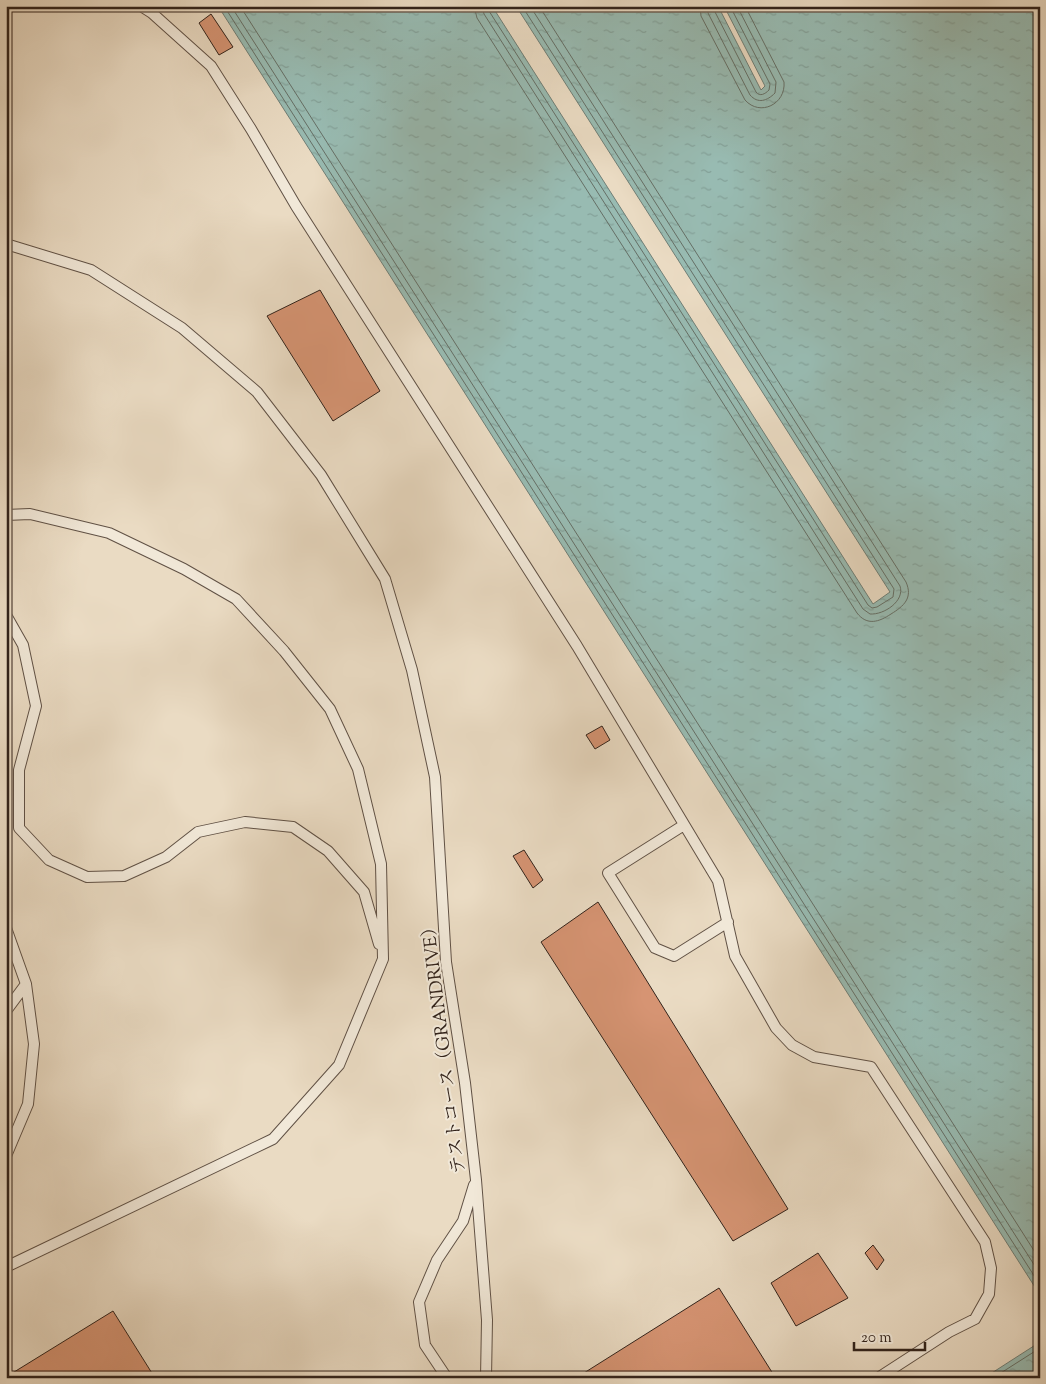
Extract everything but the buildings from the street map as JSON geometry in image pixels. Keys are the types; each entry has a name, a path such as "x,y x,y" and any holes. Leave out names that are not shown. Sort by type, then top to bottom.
{"lane":[{"path":"141,6 152,13 211,66 301,214 577,646 718,881 735,956 776,1028 792,1045 814,1057 871,1066 985,1242 991,1268 989,1294 975,1319 949,1332 878,1378"},
{"name":"テストコース（GRANDRIVE）","path":"6,244 91,270 182,328 257,392 321,475 385,579 412,670 435,777 446,962 465,1083 476,1180 487,1320 486,1378"},
{"path":"6,515 30,514 109,532 184,568 236,600 284,651 330,709 358,769 381,864 383,959 339,1065 272,1139 6,1267"},
{"path":"6,615 23,645 36,706 20,770 19,828 49,860 87,878 124,876 166,856 198,832 245,822 293,827 328,851 364,892 383,959"},
{"path":"684,825 608,873 656,948 674,956 728,922"},
{"path":"6,928 26,984 34,1044 28,1104 6,1156"},
{"path":"6,1011 26,984"},
{"path":"447,1378 425,1345 419,1302 437,1260 463,1221 476,1180"}],"water":[{"path":"218,6 492,6 873,604 890,592 516,6 718,6 761,90 765,86 724,6 1040,6 1040,1295"},
{"path":"1040,1342 1040,1378 984,1378"}]}
